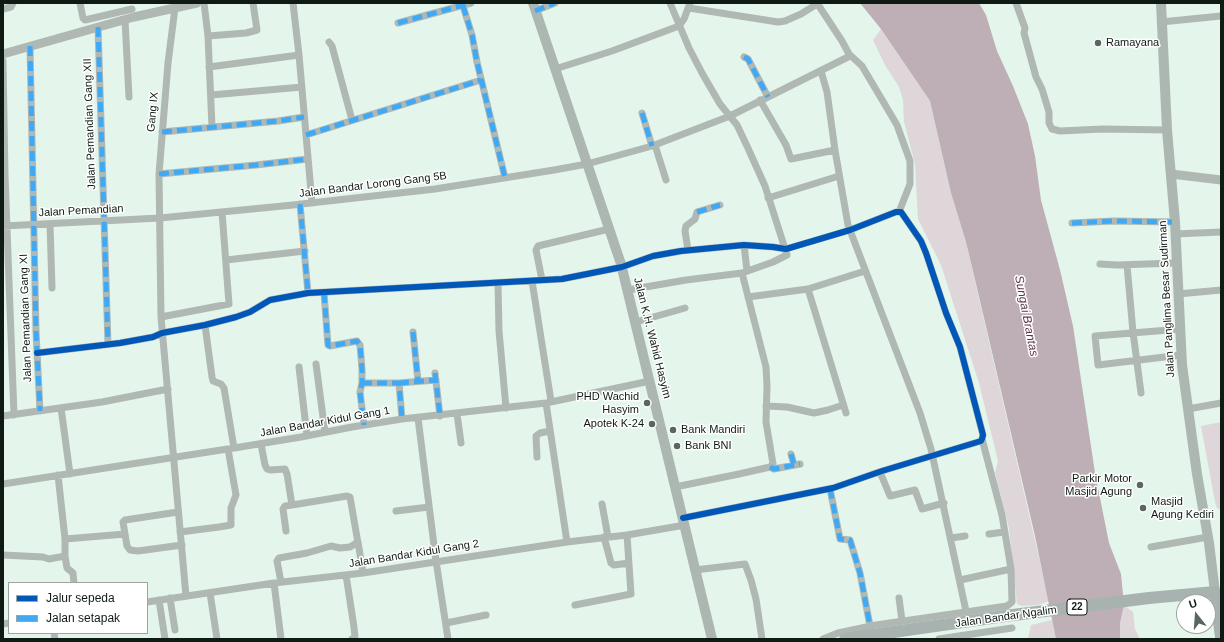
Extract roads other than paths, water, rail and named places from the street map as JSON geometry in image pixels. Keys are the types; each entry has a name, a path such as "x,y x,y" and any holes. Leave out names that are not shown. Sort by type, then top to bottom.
{"highway":[{"name":"Jalan Bandar Ngalim","path":"845,639 1006,616 1149,598 1216,592"},
{"path":"1216,592 1221,637"}],"main road":[{"name":"Jalan Panglima Besar Sudirman","path":"1161,3 1167,130 1175,222 1176,263 1184,388 1216,592"},
{"name":"Jalan K.H. Wahid Hasyim","path":"534,7 622,267 712,639"}],"street":[{"path":"3,9 11,7 13,3"},
{"path":"80,3 83,18 85,20 130,12 175,8 197,3"},
{"path":"204,3 208,36 212,127"},
{"path":"208,36 246,33 257,30 253,3"},
{"path":"293,3 312,202"},
{"path":"398,23 455,5 463,6 471,3"},
{"path":"534,7 555,3"},
{"path":"628,290 745,272 773,262 787,255 765,186 747,146 730,116 714,94 689,48 670,3"},
{"path":"37,353 120,343 153,337 162,333 205,325 250,312 270,300 308,293 532,281 580,276 622,267 653,256 688,250 744,245 786,249 850,230 899,212 910,184 910,161 897,125 862,66 849,54 817,3 801,14 785,21 778,22 689,6 684,20 679,26 612,51 555,69"},
{"path":"1016,3 1024,28 1024,33 1050,112 1049,123 1054,130 1167,130"},
{"path":"463,6 472,35 481,80 505,178"},
{"name":"Gang IX","path":"175,8 159,174 161,317 186,596"},
{"path":"3,54 98,27 130,12"},
{"path":"129,97 130,12"},
{"path":"1162,22 1221,16"},
{"name":"Jalan Pemandian Gang XII","path":"98,27 108,344"},
{"path":"328,42 332,46 352,120"},
{"name":"Jalan Pemandian Gang XI","path":"30,46 32,183 40,411"},
{"name":"Jalan Bandar Lorong Gang 5B","path":"160,218 435,189 587,164 653,146 730,116 847,58 849,54"},
{"path":"209,67 299,55"},
{"path":"744,57 748,59 768,97"},
{"path":"3,61 5,226 14,415"},
{"path":"822,71 830,108 839,176 850,230 920,413 944,504 966,611"},
{"path":"306,135 481,80"},
{"path":"211,95 302,87"},
{"path":"760,100 786,145 791,158 835,150"},
{"path":"642,114 666,180"},
{"path":"162,132 278,121 304,117"},
{"path":"159,174 308,159"},
{"path":"1171,174 1221,180"},
{"path":"768,198 839,176"},
{"path":"300,204 308,293"},
{"path":"688,250 685,231 686,226 695,219 697,212 720,205"},
{"path":"161,317 229,304 222,212"},
{"path":"823,639 838,633 870,626 1007,606 1012,600 1011,569 1002,515 960,347 946,313 921,241 899,212"},
{"name":"Jalan Pemandian","path":"5,226 160,218"},
{"path":"1072,223 1113,221 1175,222"},
{"path":"50,224 52,288"},
{"path":"542,280 536,250 538,246 609,229"},
{"path":"1175,234 1221,232"},
{"path":"744,245 748,297 766,367 768,386 766,422 773,464 770,467"},
{"path":"226,260 305,251"},
{"path":"1100,264 1127,265 1176,263"},
{"path":"1127,265 1133,332 1141,393"},
{"path":"748,297 808,289 865,271"},
{"path":"532,281 548,402 550,431 567,542"},
{"path":"498,283 499,331 506,408"},
{"path":"808,289 846,413"},
{"path":"1178,294 1221,290"},
{"path":"324,293 328,345 358,342 360,345 362,383 360,392 364,425"},
{"path":"636,322 685,308"},
{"path":"180,532 220,528 231,525 231,508 236,495 224,388 221,384 213,381 205,325"},
{"path":"1181,329 1096,336 1098,365 1181,355"},
{"path":"413,332 418,381"},
{"path":"316,364 324,432"},
{"path":"299,367 307,436"},
{"path":"362,383 399,383 418,381 436,376 440,416"},
{"name":"Jalan Bandar Kidul Gang 1","path":"3,484 231,449 402,419 440,416 548,402 650,381"},
{"path":"399,383 402,419"},
{"path":"3,416 102,402 168,389"},
{"path":"1188,408 1221,403"},
{"path":"766,406 787,407 814,413 828,410 843,404"},
{"path":"61,408 70,474"},
{"path":"457,414 461,443"},
{"path":"418,418 436,561 448,639"},
{"path":"537,457 536,436 540,433 550,431"},
{"name":"Jalan Bandar Kidul Gang 2","path":"148,602 278,583 363,573 567,542 627,535 830,489 932,455 981,441 982,439"},
{"path":"261,444 267,469 285,469 292,505"},
{"path":"675,487 770,467 774,470 797,465 791,454"},
{"path":"880,472 890,496 915,490 922,509 944,504"},
{"path":"58,475 65,539 65,556 67,568 73,573 74,582"},
{"path":"830,489 840,539 850,540 860,573 870,626"},
{"path":"286,531 283,509 285,506 347,496 350,497 363,573"},
{"path":"602,504 611,563 614,565 630,563"},
{"path":"396,511 429,507"},
{"path":"178,512 125,520 123,522 127,546 130,550 138,552 182,545"},
{"path":"989,534 1004,532"},
{"path":"65,539 125,534"},
{"path":"575,605 630,595 632,592 627,535"},
{"path":"951,538 966,536"},
{"path":"1151,547 1208,537"},
{"path":"282,639 278,583 279,558 307,553 332,546 340,548 350,547 358,543"},
{"path":"3,555 43,557 49,559 65,556"},
{"path":"695,570 745,564 756,599 762,639"},
{"path":"960,580 1011,569"},
{"path":"346,575 355,637 352,639"},
{"path":"210,593 217,639"},
{"path":"170,598 174,630"},
{"path":"899,598 902,621"},
{"path":"159,600 165,639"},
{"path":"446,623 486,614"},
{"path":"939,639 985,635 1012,628"}],"water":[{"name":"Sungai Brantas","path":"860,3 979,3 986,15 997,51 1028,124 1035,156 1041,200 1073,326 1095,473 1109,543 1121,574 1124,605 1120,623 1120,639 1056,639 1035,536 977,288 966,242 951,193 930,101 881,29"}],"place":[{"name":"Ramayana","path":"1098,43"},
{"name":"PHD Wachid Hasyim","path":"647,403"},
{"name":"Apotek K-24","path":"652,424"},
{"name":"Bank Mandiri","path":"673,430"},
{"name":"Bank BNI","path":"677,446"},
{"name":"Parkir Motor Masjid Agung","path":"1140,485"},
{"name":"Masjid Agung Kediri","path":"1143,508"}]}
